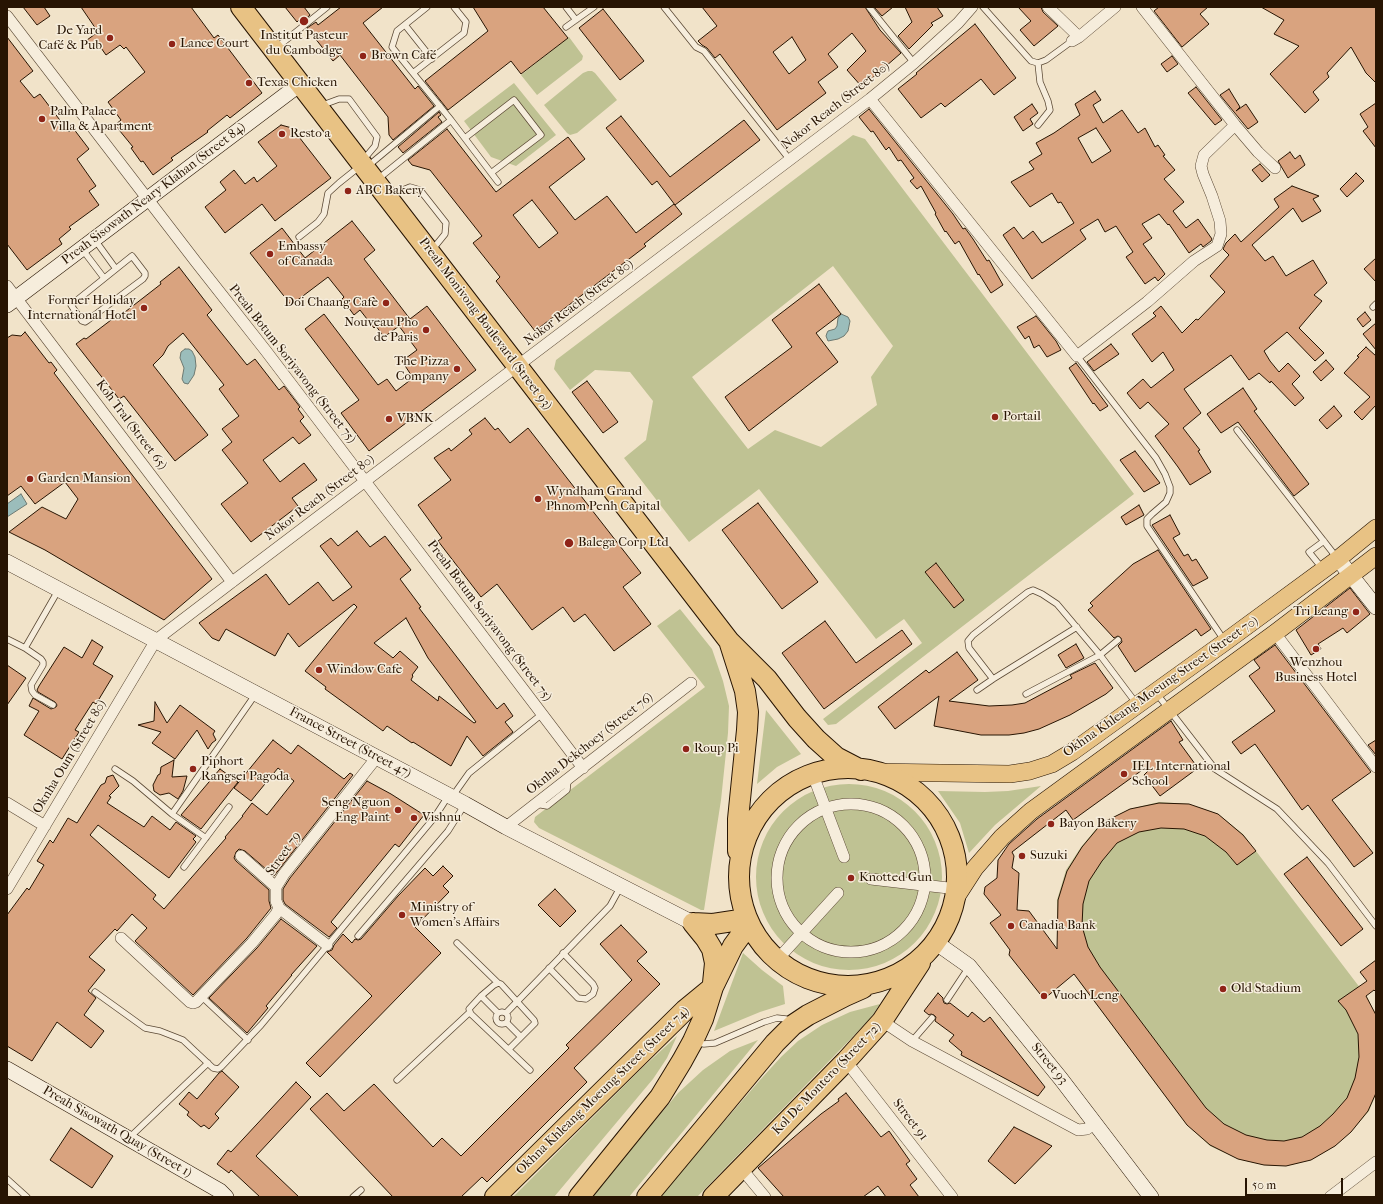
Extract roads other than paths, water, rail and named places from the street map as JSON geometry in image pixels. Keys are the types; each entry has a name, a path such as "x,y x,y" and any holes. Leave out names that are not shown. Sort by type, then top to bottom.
{"highway":[{"name":"Preah Monivong Boulevard (Street 93)","path":"241,7 729,641 767,679 797,718 816,739 836,757 866,771"},
{"name":"Preah Monivong Boulevard (Street 93)","path":"729,641 744,691 748,712 738,819 738,867"},
{"path":"647,1197 775,1043 793,1026 822,1007 904,971 917,962 932,946 946,923 956,894 957,864 955,852 952,840 941,818 925,799 916,791 895,779 866,771 838,770 813,775 778,795 764,810 752,827 746,840 738,867 737,885 740,900 747,922 766,949 777,960 791,969 803,975 832,984 846,986 876,983"},
{"path":"693,923 713,924 747,922"},
{"path":"579,1197 660,1097 693,1041 703,1018 713,987 733,946 747,922"},
{"path":"693,923 712,949 714,963 713,987"},
{"name":"Kol De Montero (Street 72)","path":"713,1197 846,1061 882,1021 932,946"},
{"name":"Okhna Khleang Moeung Street (Street 74)","path":"495,1197 685,1010 713,987"}],"main road":[{"name":"Preah Sisowath Neary Klahan (Street 84)","path":"12,302 300,84"},
{"name":"Okhna Khleang Moeung Street (Street 70)","path":"866,771 1010,774 1030,771 1052,764 1072,752 1324,570 1376,528"},
{"name":"Okhna Khleang Moeung Street (Street 70)","path":"956,894 975,868 1002,837 1031,811 1275,633 1352,576 1376,556"},
{"path":"1338,559 1376,607"},
{"name":"France Street (Street 47)","path":"7,562 377,757 506,827 693,923"},
{"path":"1137,705 1150,723"},
{"name":"Street 93","path":"932,946 969,966 1061,1078 1151,1197"},
{"name":"Preah Sisowath Quay (Street 1)","path":"7,1069 220,1191 226,1197"}],"street":[{"name":"Nokor Reach (Street 80)","path":"156,640 870,99 914,63 972,7"},
{"path":"1048,7 1076,39 1115,7"},
{"path":"1142,7 1235,125 1258,152 1275,168"},
{"name":"Preah Botum Soriyavong (Street 75)","path":"7,16 366,482 583,768"},
{"path":"870,99 1077,356 1147,302 1194,261 1217,246 1221,234 1220,221 1201,166 1204,155 1235,125"},
{"name":"Koh Tral (Street 65)","path":"7,286 12,302 232,582"},
{"path":"1275,633 1376,767"},
{"name":"Oknha Oum (Street 80)","path":"7,888 156,640"},
{"name":"Oknha Dekchoey (Street 76)","path":"506,827 691,683"},
{"name":"Street 79","path":"279,908 276,901 276,887 284,874 377,757"},
{"path":"813,775 844,858"},
{"path":"7,803 44,826"},
{"path":"844,804 860,804 876,808 891,815 904,825 914,838 921,853 925,885 915,916 905,929 878,947 862,951 846,952 830,949 815,943 801,933 791,923 783,909 778,894 776,879 782,848 790,835 801,823 813,814 826,808 844,804"},
{"path":"241,856 276,887"},
{"path":"871,879 925,885 956,894"},
{"path":"777,960 838,892"},
{"path":"121,938 191,1003 196,1002 252,943 276,914 279,908 327,946"},
{"path":"882,1021 912,1041 1078,1130 1087,1129 1095,1123"},
{"name":"Street 91","path":"846,1061 952,1197"},
{"path":"1330,1197 1376,1162"},
{"path":"742,1168 765,1197"}],"lane":[{"path":"274,50 327,7"},
{"path":"427,7 397,31 392,47 451,120 498,182"},
{"path":"413,73 464,33 466,22 454,7"},
{"path":"566,7 576,20"},
{"path":"566,27 594,7"},
{"path":"664,7 696,47 704,51 790,160"},
{"path":"869,7 914,63"},
{"path":"983,7 1031,61 1038,63 1046,60 1076,39"},
{"path":"405,25 432,59"},
{"path":"1038,63 1040,82 1050,110 1038,125"},
{"path":"318,107 339,99 349,100 363,118 377,137 366,169"},
{"path":"465,138 514,100 541,135 490,173"},
{"path":"366,169 440,106"},
{"path":"299,237 318,222 324,214 328,193 339,182 366,169 451,120"},
{"path":"387,197 410,187 420,190 446,223 445,234 430,252"},
{"path":"94,239 116,269"},
{"path":"82,249 104,278"},
{"path":"132,256 145,273 143,279 88,320 85,322 82,321 71,304 104,278 132,256"},
{"path":"1077,356 1156,458 1165,474 1170,487 1170,493 1166,502 1147,519 1147,526 1225,642"},
{"path":"1237,430 1338,559"},
{"path":"1324,541 1309,552 1324,570"},
{"path":"24,648 59,589"},
{"path":"993,679 969,648 968,641 973,635 1028,592 1033,590 1057,604 1100,655 1137,705"},
{"path":"977,690 1077,627"},
{"path":"7,639 41,659 43,665 31,685 32,691 53,706"},
{"path":"1026,694 1100,655 1118,640"},
{"path":"1156,692 1215,769 1277,809 1328,863 1376,926"},
{"path":"172,814 256,693"},
{"path":"358,936 448,831 455,799 469,774 542,714"},
{"path":"115,769 133,781 172,814 206,838"},
{"path":"95,992 145,1028 160,1031 186,1042 213,1068 218,1069 248,1040 434,818 455,799"},
{"path":"184,867 230,807"},
{"path":"506,1013 610,906 621,886"},
{"path":"456,943 517,1001 534,1020 535,1023 509,1049"},
{"path":"549,968 578,998 586,999 593,994 595,988 594,984 563,953"},
{"path":"947,1000 969,966"},
{"path":"397,1080 470,1012 469,1009 481,996 494,984 498,983"},
{"path":"201,996 248,1040"},
{"path":"481,996 498,1013"},
{"path":"470,1012 530,1070"},
{"path":"498,1013 506,1013"},
{"path":"498,1013 496,1018 498,1023"},
{"path":"506,1013 509,1018 507,1023"},
{"path":"693,1041 704,1044 716,1043 764,1022 777,1018 786,1019 793,1026"},
{"path":"912,1041 932,1018"},
{"path":"490,1031 498,1023"},
{"path":"498,1023 507,1023"},
{"path":"507,1023 521,1037"},
{"path":"128,1139 208,1063"},
{"path":"7,1179 27,1197"},
{"path":"353,1197 361,1190"}],"water":[{"path":"841,314 848,317 850,321 848,331 844,336 838,339 828,341 826,336 827,333 828,331 835,329 838,318"},
{"path":"185,349 192,351 195,357 196,366 194,375 188,384 184,383 182,379 184,368 180,358 181,352"},
{"path":"21,494 27,504 7,517 7,504"}],"place":[{"name":"Institut Pasteur du Cambodge","path":"304,21"},
{"name":"De Yard Café & Pub","path":"110,38"},
{"name":"Lance Court","path":"172,44"},
{"name":"Brown Café","path":"363,56"},
{"name":"Texas Chicken","path":"249,83"},
{"name":"Palm Palace Villa & Apartment","path":"42,119"},
{"name":"Resto a","path":"282,134"},
{"name":"ABC Bakery","path":"348,191"},
{"name":"Embassy of Canada","path":"270,254"},
{"name":"Doi Chaang Cafè","path":"386,303"},
{"name":"Former Holiday International Hotel","path":"144,308"},
{"name":"Nouveau Pho de Paris","path":"426,330"},
{"name":"The Pizza Company","path":"457,369"},
{"name":"Portail","path":"995,417"},
{"name":"VBNK","path":"389,419"},
{"name":"Garden Mansion","path":"30,479"},
{"name":"Wyndham Grand Phnom Penh Capital","path":"538,499"},
{"name":"Balega Corp Ltd","path":"569,543"},
{"name":"Tri Leang","path":"1356,612"},
{"name":"Wenzhou Business Hotel","path":"1316,649"},
{"name":"Window Cafe","path":"319,670"},
{"name":"Roup Pi","path":"686,749"},
{"name":"Piphort Rangsei Pagoda","path":"193,769"},
{"name":"IEL International School","path":"1124,774"},
{"name":"Seng Nguon Eng Paint","path":"398,810"},
{"name":"Vishnu","path":"414,818"},
{"name":"Bayon Bakery","path":"1051,824"},
{"name":"Suzuki","path":"1022,856"},
{"name":"Knotted Gun","path":"851,878"},
{"name":"Ministry of Women's Affairs","path":"402,915"},
{"name":"Canadia Bank","path":"1011,926"},
{"name":"Old Stadium","path":"1223,989"},
{"name":"Vuoch Leng","path":"1044,996"}]}
